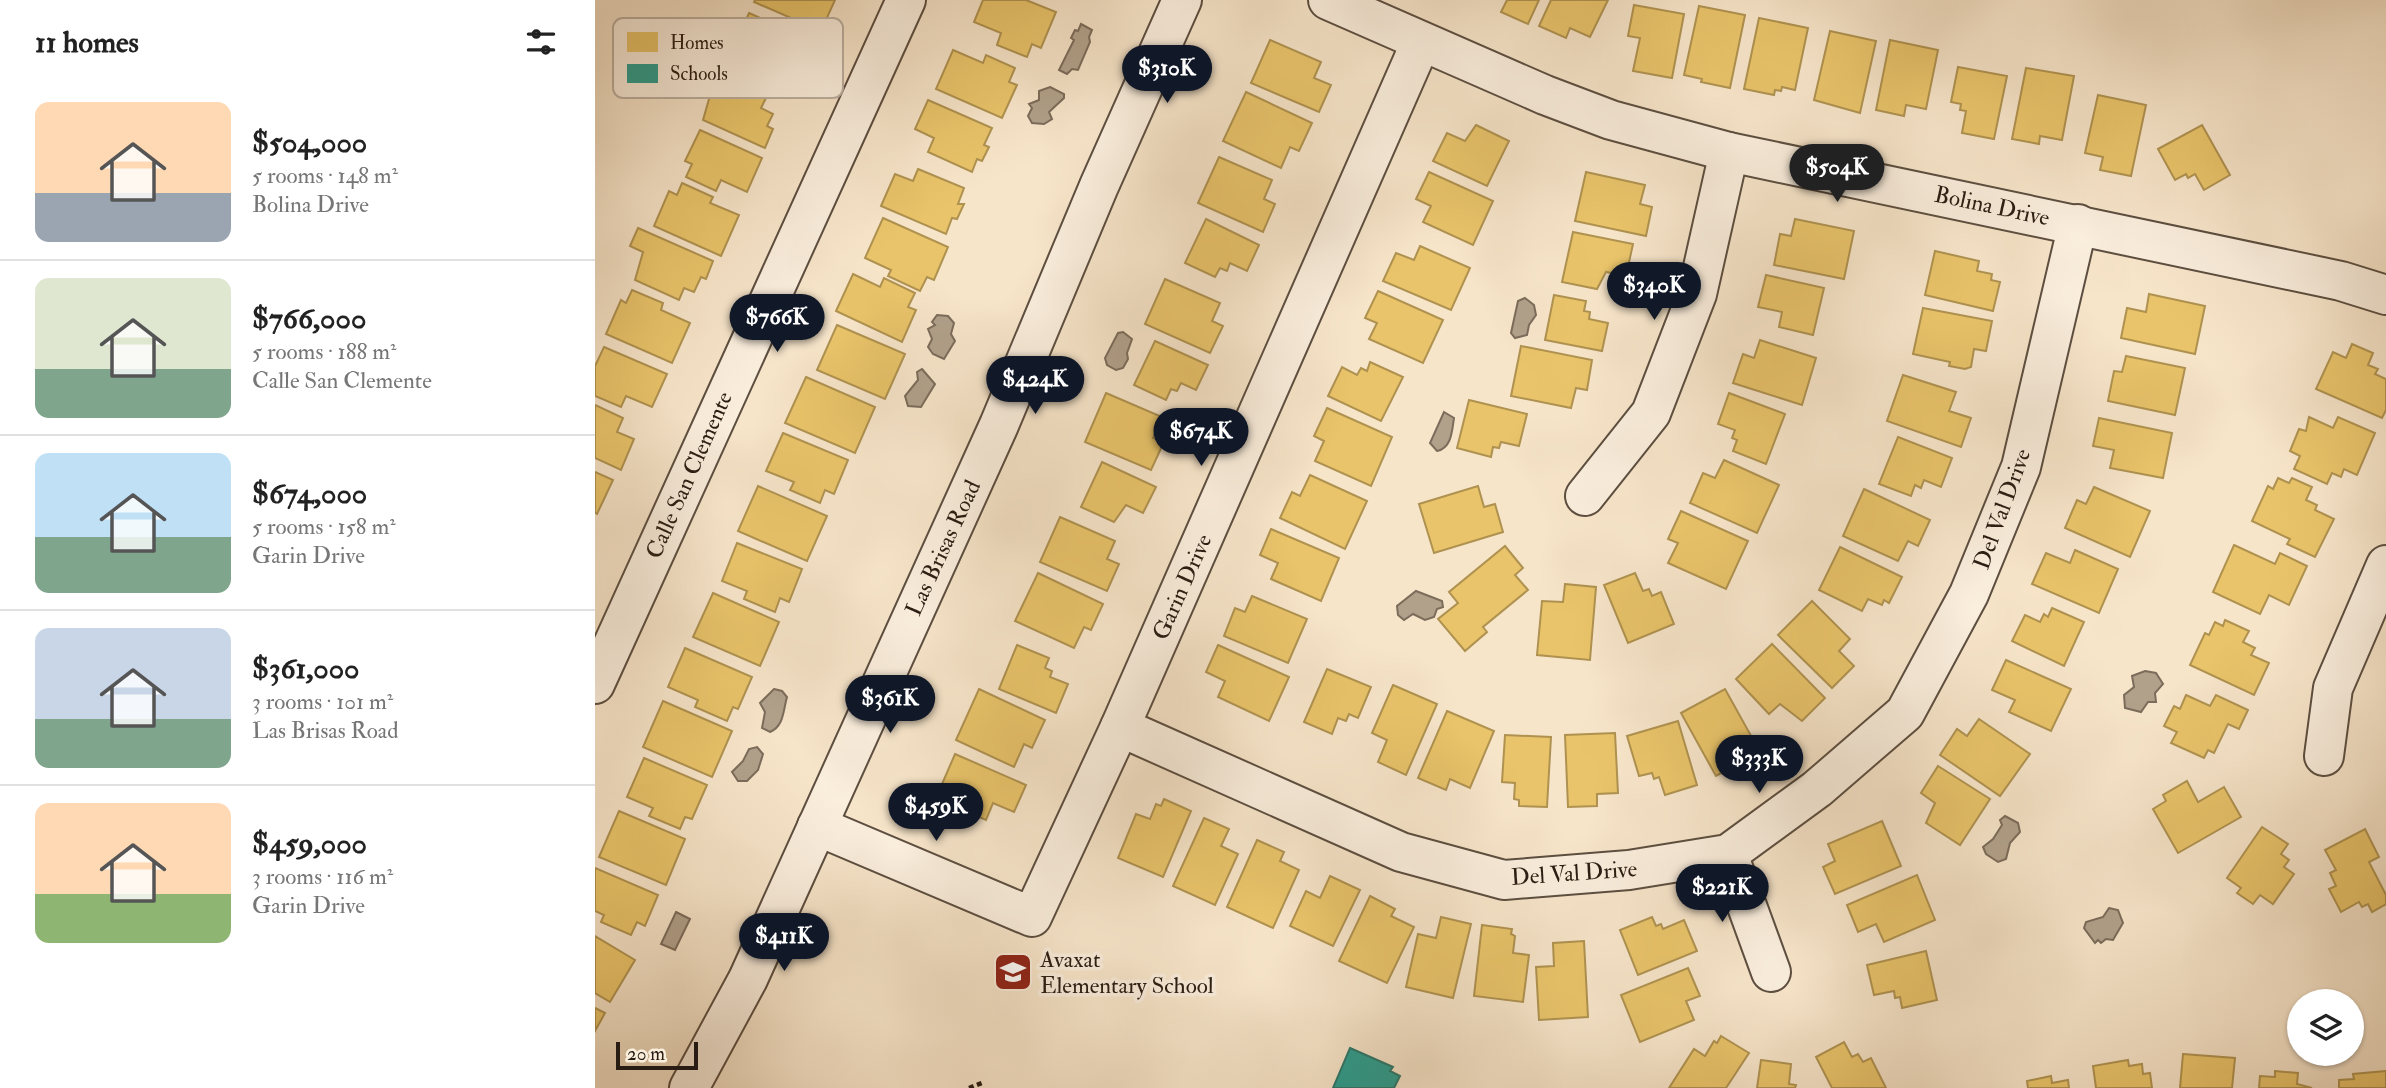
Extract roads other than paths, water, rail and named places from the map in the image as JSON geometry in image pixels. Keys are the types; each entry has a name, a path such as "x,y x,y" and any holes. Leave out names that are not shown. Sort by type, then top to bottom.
{"street":[{"name":"Calle San Clemente","path":"595,684 906,0"},
{"name":"Las Brisas Road","path":"688,1088 748,979 999,425 1099,186 1182,0"},
{"name":"Bolina Drive","path":"1328,0 1421,42 1611,120 1729,152 2341,281 2386,295"},
{"name":"Garin Drive","path":"817,826 1032,916 1120,727 1421,42"},
{"path":"1585,496 1651,413 1697,295 1729,152"},
{"name":"Del Val Drive","path":"1120,727 1401,852 1504,880 1629,870 1728,854 1817,789 1905,713 1969,594 2021,467 2078,224"},
{"path":"2323,756 2333,688 2386,565"},
{"path":"1728,854 1771,972"}],"place":[{"name":"Avaxat Elementary School","path":"1013,972"}]}
